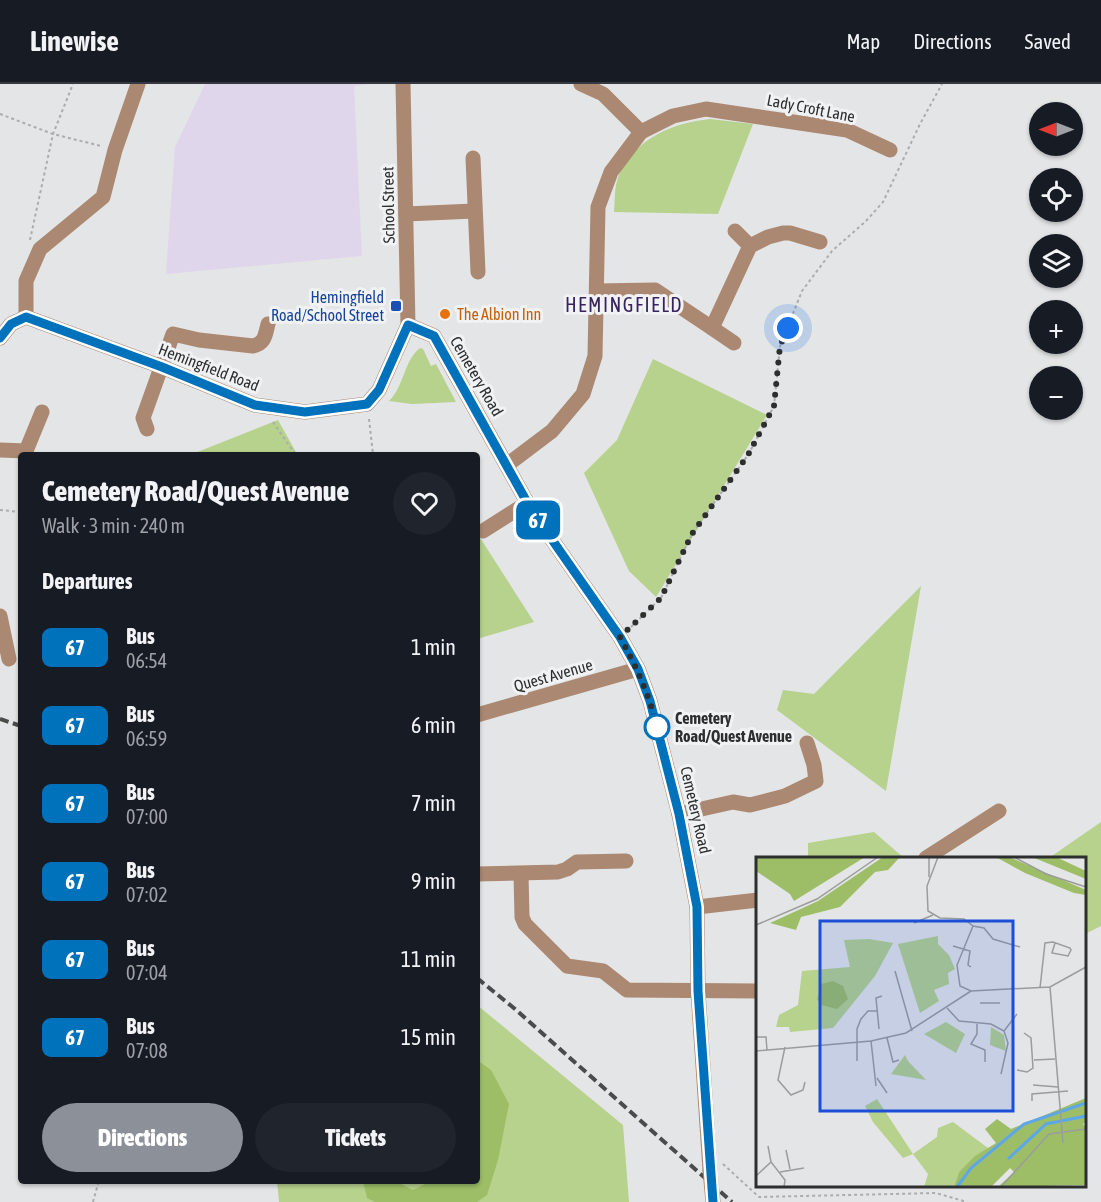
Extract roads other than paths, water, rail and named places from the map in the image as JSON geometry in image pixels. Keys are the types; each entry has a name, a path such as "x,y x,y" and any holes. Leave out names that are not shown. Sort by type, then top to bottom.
{"street":[{"path":"0,338 11,324 26,317 26,281 40,249 103,197 115,150 138,84"},
{"name":"School Street","path":"403,84 408,325"},
{"path":"581,84 603,94 641,132"},
{"name":"Lady Croft Lane","path":"507,465 552,431 583,394 594,357 598,207 611,172 641,132 673,116 706,109 847,130 890,150"},
{"path":"473,158 478,273"},
{"path":"406,214 474,211"},
{"path":"735,231 750,246"},
{"path":"712,328 750,246 768,237 790,233 820,243"},
{"path":"597,291 655,290 734,343"},
{"name":"Hemingfield Road","path":"26,317 162,367 255,405 305,412 367,404 379,390 408,325"},
{"path":"147,429 143,418 172,334 239,345 260,344 264,341 268,324"},
{"name":"Cemetery Road","path":"408,325 434,336 527,503 620,637 638,669 650,701 679,814 697,907 698,991 713,1202"},
{"path":"0,450 26,452 42,412"},
{"path":"483,531 527,503"},
{"path":"0,616 9,659"},
{"name":"Quest Avenue","path":"480,714 638,669"},
{"path":"679,814 733,801 750,805 785,796 816,781 807,743"},
{"path":"928,857 999,811"},
{"path":"480,874 563,871 582,861 626,861"},
{"path":"521,874 522,917 525,924 567,966 603,971 627,990 756,991"},
{"path":"697,907 756,900"}],"railway":[{"path":"0,719 18,725"},
{"path":"480,980 732,1202"}],"place":[{"name":"Hemingfield Road/School Street","path":"396,306"},
{"name":"The Albion Inn","path":"445,314"},
{"name":"Cemetery Road/Quest Avenue","path":"657,727"}],"district":[{"name":"HEMINGFIELD","path":"624,305"}]}
